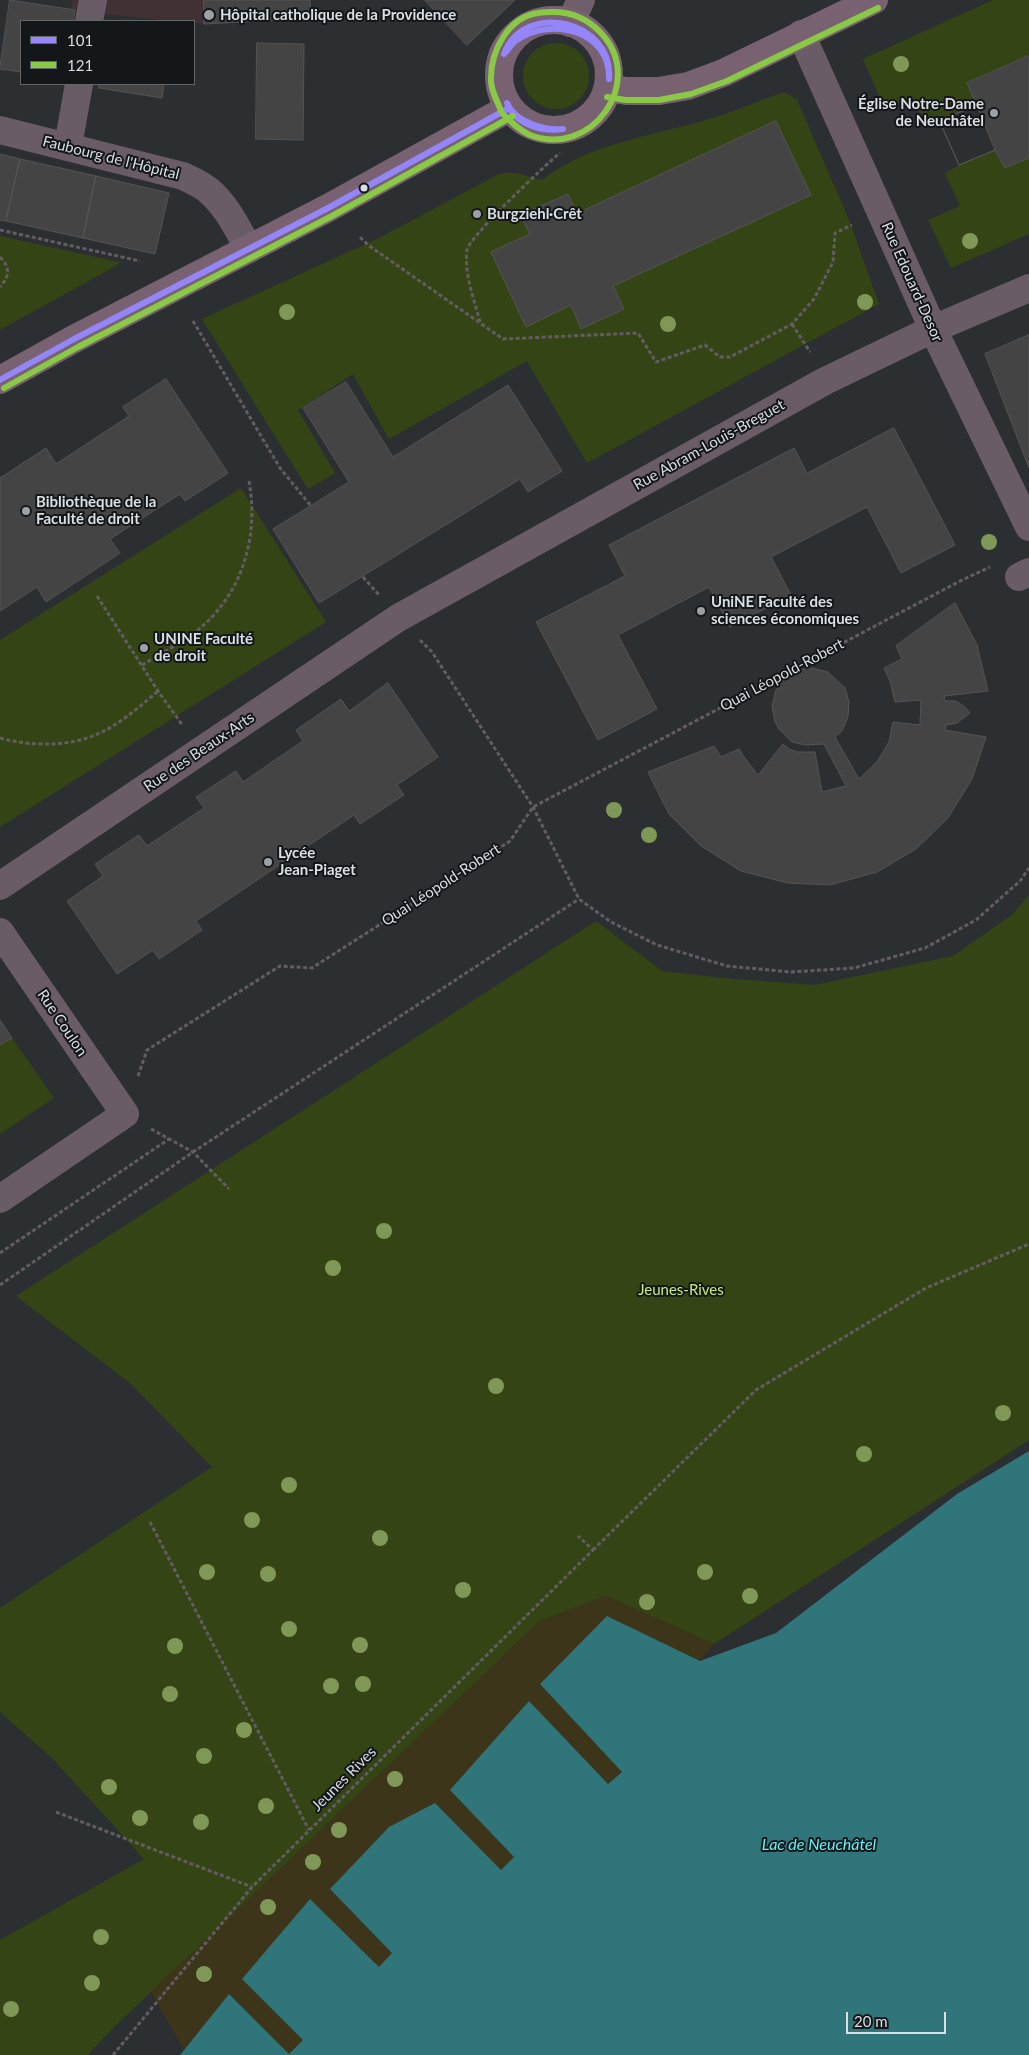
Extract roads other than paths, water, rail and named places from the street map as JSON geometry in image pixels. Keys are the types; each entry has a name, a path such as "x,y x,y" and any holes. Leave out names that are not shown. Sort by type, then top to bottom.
{"main road":[{"path":"608,88 627,91 659,91 688,86 723,73 874,0"},
{"path":"576,11 585,30 597,41 606,55 609,71 608,88 601,104 590,118 574,126 557,130 539,128 523,121 509,108 499,83 501,62 509,44 518,33 530,25 542,21 557,20 576,11"},
{"path":"0,380 74,339 362,190 509,108"}],"street":[{"path":"89,20 93,0"},
{"name":"Rue Edouard-Desor","path":"801,34 933,329 1029,527"},
{"path":"68,146 79,85"},
{"name":"Faubourg de l'Hôpital","path":"0,130 184,176 206,188 227,210 248,249"},
{"name":"Rue Abram-Louis-Breguet","path":"398,618 825,380 933,329 1029,288"},
{"name":"Rue des Beaux-Arts","path":"0,886 398,618"},
{"name":"Rue Coulon","path":"0,932 124,1114 0,1199"}],"water":[{"name":"Lac de Neuchâtel","path":"1029,1451 1029,2055 180,2055 229,1994 289,2054 303,2040 242,1979 310,1899 379,1967 392,1953 330,1889 389,1827 435,1803 501,1870 514,1857 450,1790 529,1701 608,1784 622,1772 540,1684 607,1616 700,1661 776,1633 957,1494"}],"place":[{"name":"Hôpital catholique de la Providence","path":"209,15"},
{"name":"Église Notre-Dame de Neuchâtel","path":"994,113"},
{"name":"Burgziehl·Crêt","path":"477,214"},
{"name":"Bibliothèque de la Faculté de droit","path":"26,511"},
{"name":"UniNE Faculté des sciences économiques","path":"701,611"},
{"name":"UNINE Faculté de droit","path":"144,648"},
{"name":"Lycée Jean-Piaget","path":"268,862"}],"park label":[{"name":"Jeunes-Rives","path":"681,1290"}]}
